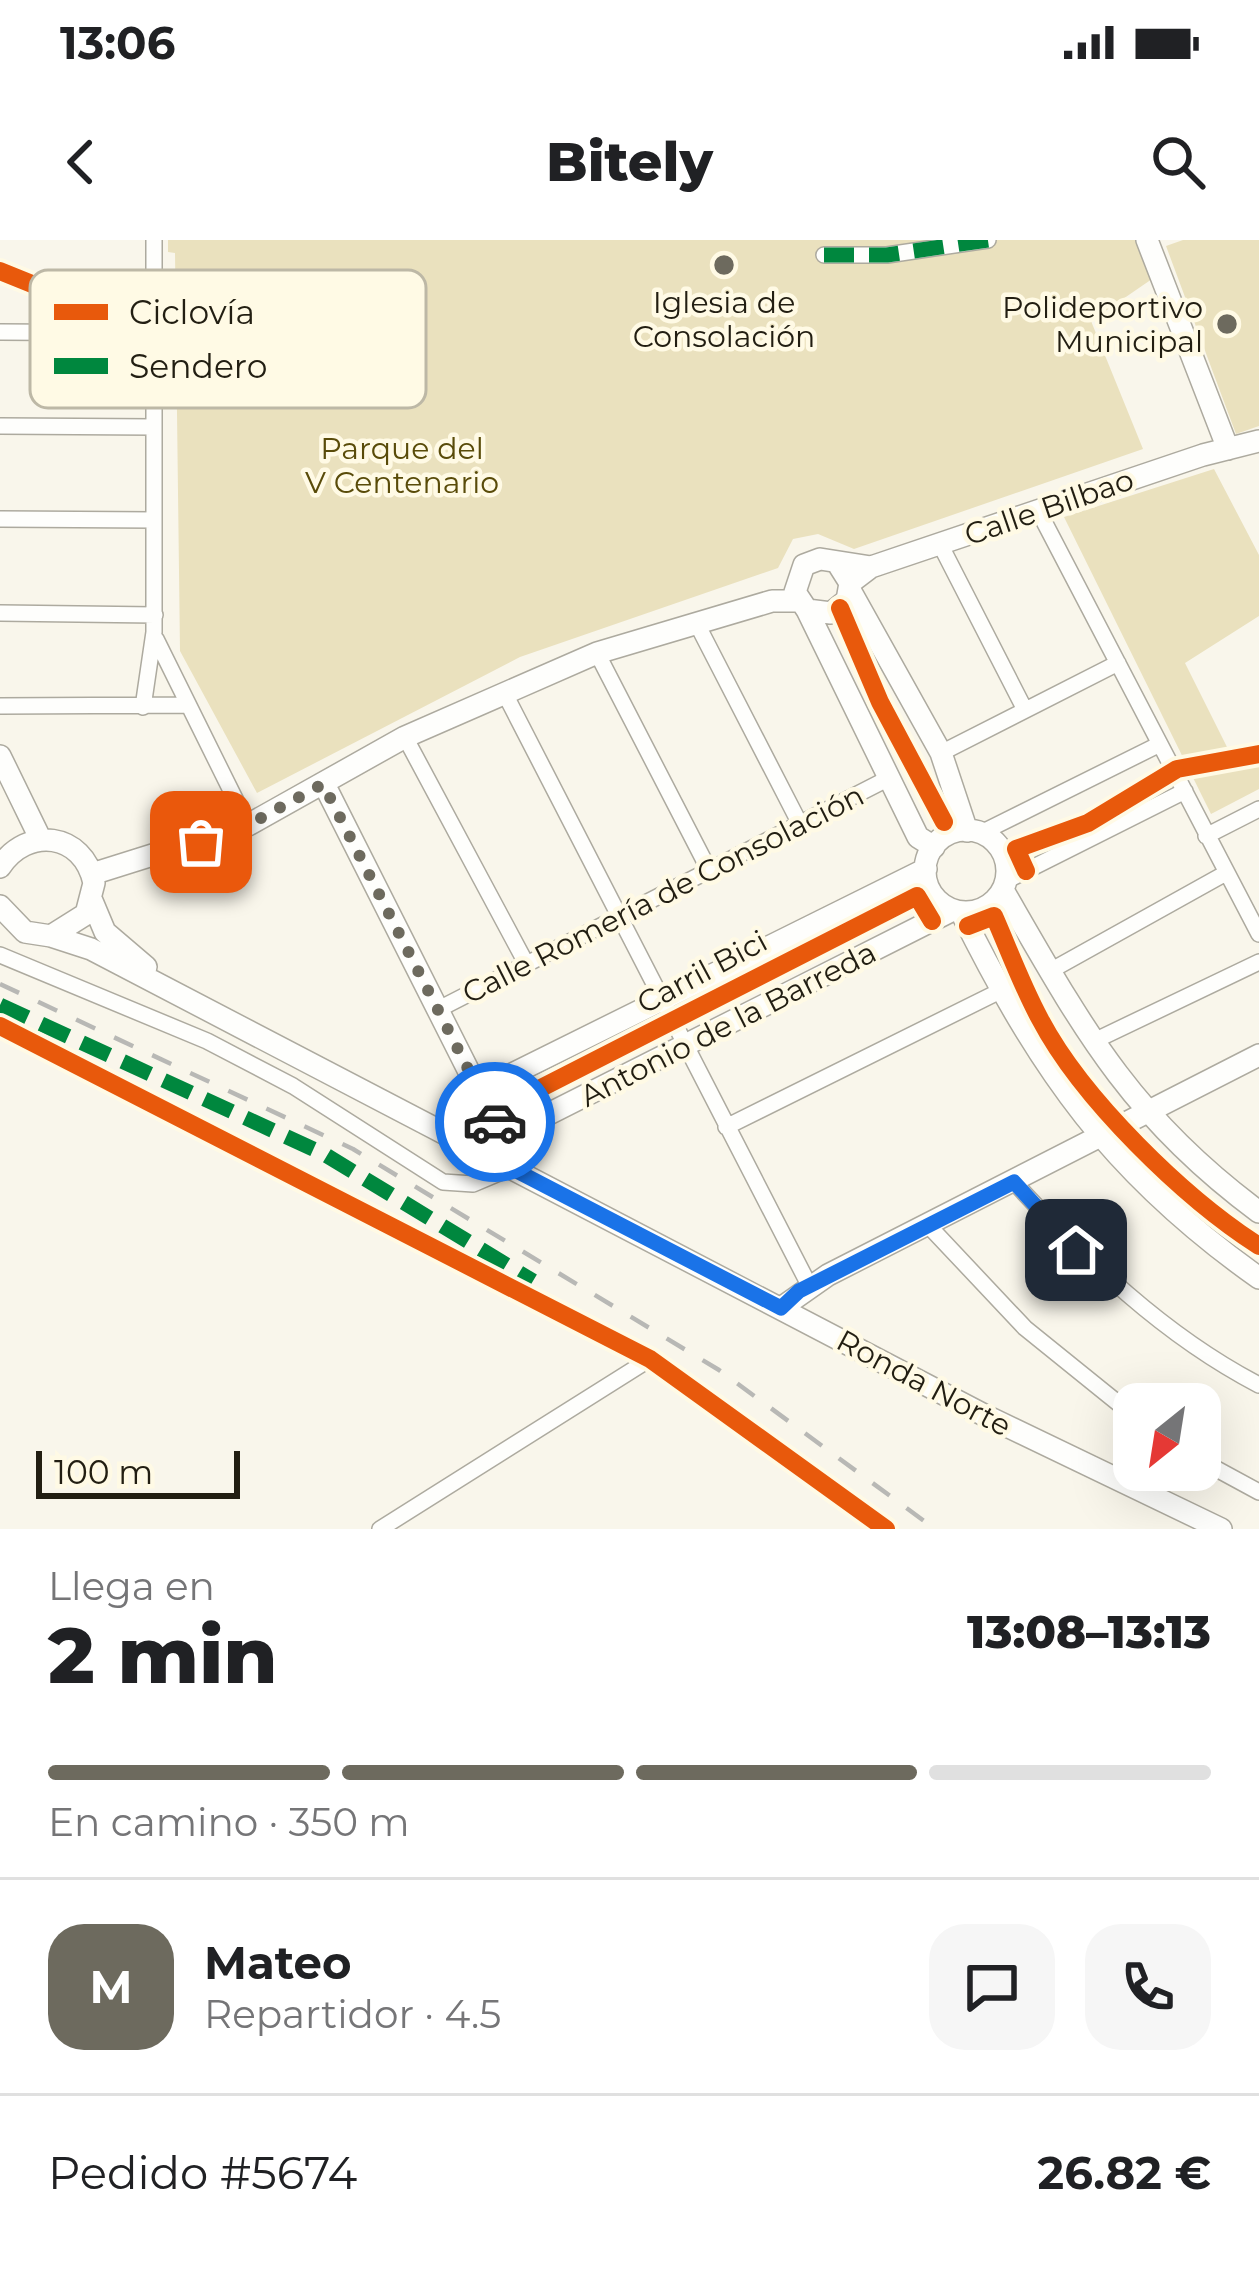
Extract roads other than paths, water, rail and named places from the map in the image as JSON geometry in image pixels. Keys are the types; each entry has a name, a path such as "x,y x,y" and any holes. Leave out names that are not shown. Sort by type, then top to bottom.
{"street":[{"path":"824,256 887,254 988,240"},
{"path":"1147,240 1228,449"},
{"path":"0,332 30,332"},
{"path":"143,707 155,615 154,408"},
{"path":"0,426 154,427"},
{"name":"Calle Bilbao","path":"846,579 1038,510 1259,441"},
{"path":"1038,510 1259,934"},
{"path":"0,519 154,520"},
{"path":"940,544 1025,710"},
{"path":"934,847 918,837 800,599 798,572 811,561 846,579 940,753 974,832 1000,848 1005,885 1092,1042 1144,1114 1259,1212"},
{"path":"92,874 248,825 404,737 597,653 772,601 800,599 831,613 846,579"},
{"path":"0,613 155,615"},
{"path":"697,624 800,824"},
{"path":"154,637 248,825"},
{"path":"597,653 709,871"},
{"path":"940,753 1118,663"},
{"path":"504,692 809,1286"},
{"path":"0,706 188,705"},
{"path":"404,737 527,965"},
{"path":"1158,745 934,847 926,869 932,894 957,911 1000,991 1097,1138 1195,1233 1259,1279"},
{"path":"0,756 40,838"},
{"name":"Calle Romería de Consolación","path":"437,1010 889,778"},
{"path":"0,955 207,1041 323,1104 442,1182 472,1184 509,1167 503,1137 323,784"},
{"path":"957,911 986,908 1005,885 1185,791"},
{"path":"1206,836 1259,809"},
{"path":"4,853 40,838 78,851 92,874 92,901 76,925 51,936"},
{"path":"478,1090 926,869"},
{"path":"1050,971 1226,873"},
{"name":"Ronda Norte","path":"92,901 105,932 184,997"},
{"name":"Antonio de la Barreda","path":"503,1137 957,911"},
{"name":"Ronda Norte","path":"2,914 26,932 92,949 984,1415 1221,1529"},
{"path":"1092,1042 1259,962"},
{"path":"726,1127 1000,991"},
{"path":"0,1026 650,1359 886,1529"},
{"path":"781,1308 809,1286 1259,1055"},
{"path":"1014,1182 1076,1250 1138,1304 1259,1385"},
{"path":"927,1224 1025,1328 1113,1399"},
{"path":"380,1529 650,1359"},
{"path":"1221,1471 1259,1492"}],"railway":[{"path":"0,984 353,1149 719,1370 935,1529"}],"place":[{"name":"Iglesia de Consolación","path":"724,265"},
{"name":"Polideportivo Municipal","path":"1227,324"}],"park label":[{"name":"Parque del V Centenario","path":"402,465"}]}
